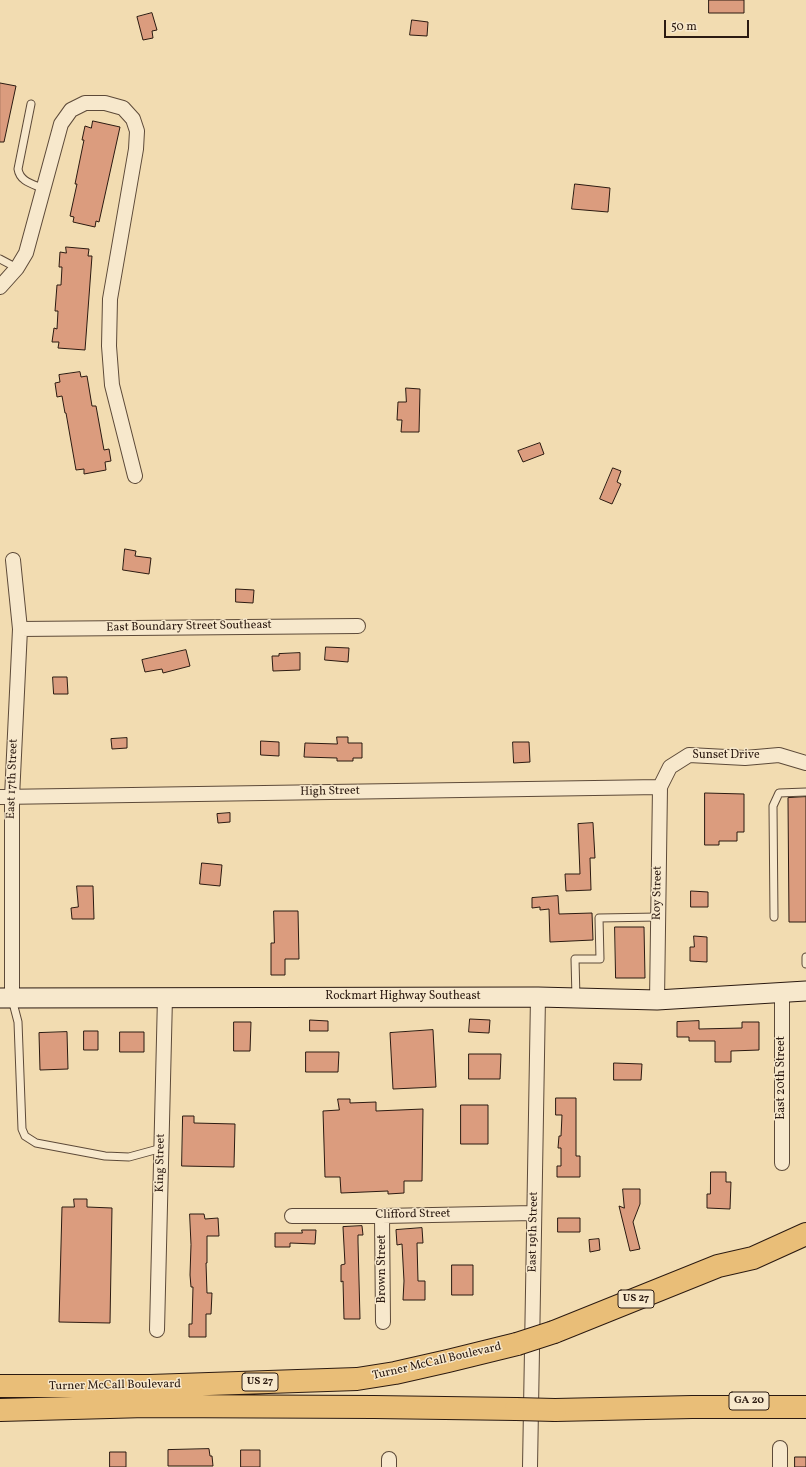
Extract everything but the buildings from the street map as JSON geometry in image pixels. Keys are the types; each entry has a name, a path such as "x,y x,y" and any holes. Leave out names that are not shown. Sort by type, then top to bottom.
{"highway":[{"path":"718,1266 741,1252 806,1223"},
{"name":"Turner McCall Boulevard","path":"0,1386 150,1386 357,1378 394,1373 517,1344 554,1332 718,1266 752,1258 806,1234"},
{"name":"GA 20","path":"692,1407 757,1400 806,1398"},
{"name":"Turner McCall Boulevard","path":"0,1410 146,1406 374,1407 516,1410 806,1407"}],"main road":[{"name":"Rockmart Highway Southeast","path":"6,998 538,997 657,1000 806,991"}],"street":[{"path":"0,287 16,268 26,252 61,124 71,110 86,103 105,103 123,108 132,119 138,131 110,299 109,346 112,385 135,476"},
{"name":"East 17th Street","path":"6,998 6,797 20,629 13,560"},
{"name":"East Boundary Street Southeast","path":"20,629 358,626"},
{"name":"Sunset Drive","path":"660,788 670,767 689,755 745,758 779,755 806,763"},
{"name":"High Street","path":"6,797 660,788"},
{"name":"Roy Street","path":"657,1000 660,788"},
{"name":"East 20th Street","path":"782,993 782,1163"},
{"name":"King Street","path":"157,1330 165,997"},
{"name":"East 19th Street","path":"530,1467 538,997"},
{"name":"Clifford Street","path":"292,1216 534,1213"},
{"name":"Brown Street","path":"382,1216 383,1322"},
{"path":"780,1448 780,1467"}],"lane":[{"path":"32,104 18,169 20,177 23,180 44,189"},
{"path":"0,259 16,268"},
{"path":"774,917 773,806 779,793 806,792"},
{"path":"576,998 575,959 600,959 599,918 658,918"},
{"path":"806,957 806,964"},
{"path":"6,998 18,1022 22,1129 25,1136 29,1140 36,1143 119,1157 138,1155 162,1148"}]}
